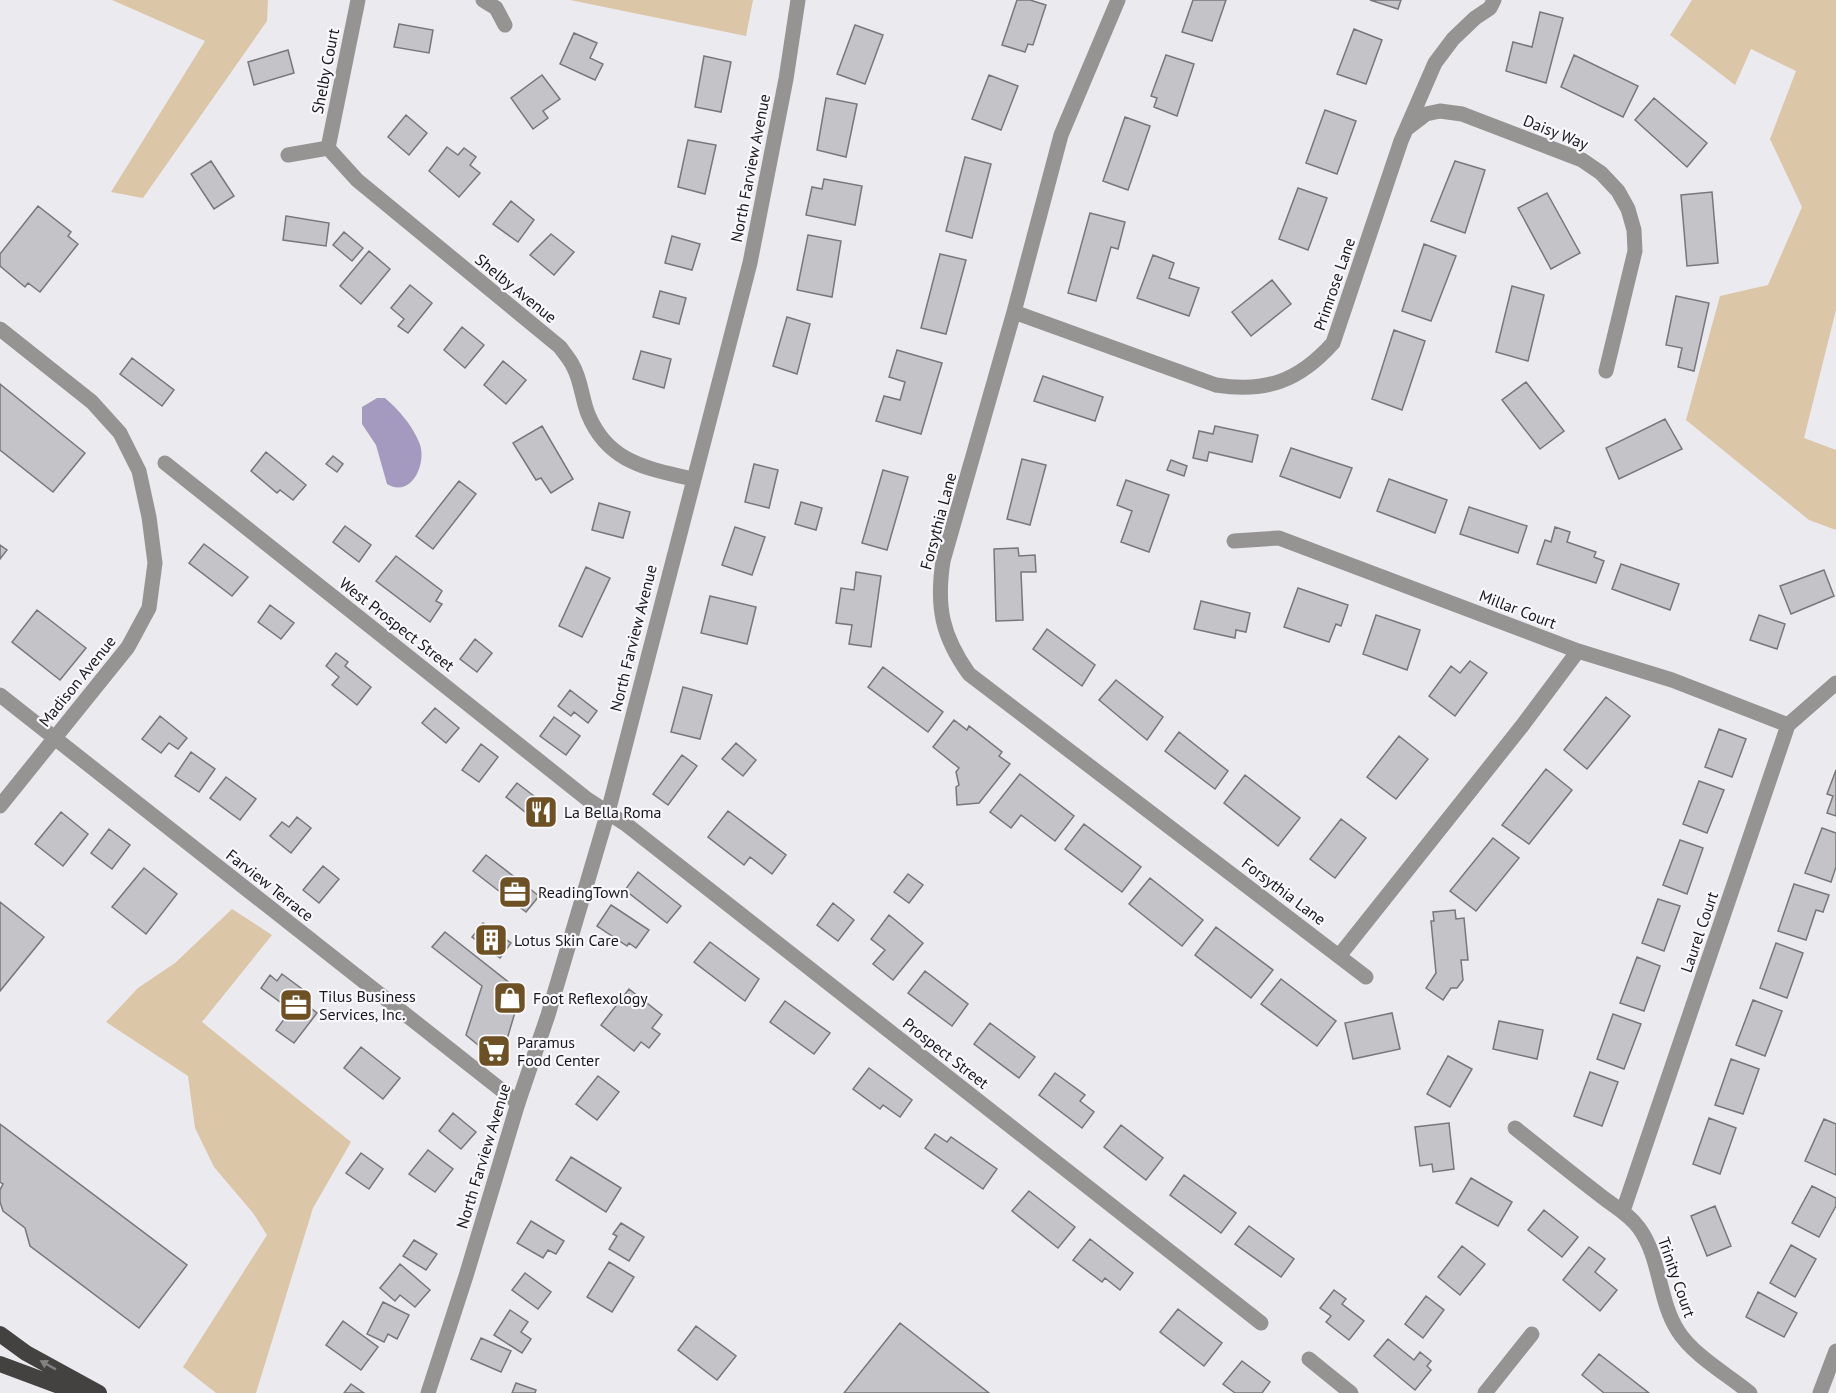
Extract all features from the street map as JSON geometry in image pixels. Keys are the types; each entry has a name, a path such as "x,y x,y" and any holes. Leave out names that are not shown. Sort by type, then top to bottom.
{"highway":[{"path":"0,1334 26,1353 99,1393"},
{"path":"0,1364 78,1393"}],"street":[{"name":"Shelby Court","path":"328,148 358,0"},
{"path":"483,0 496,8 505,25"},
{"name":"North Farview Avenue","path":"428,1393 518,1103 548,1015 608,812 692,480 729,350 750,263 786,79 798,0"},
{"name":"Forsythia Lane","path":"1118,0 1061,135 1014,312 943,561 939,585 945,631 955,655 969,674 1366,977"},
{"name":"Primrose Lane","path":"1014,312 1216,385 1238,389 1259,387 1281,382 1301,373 1318,360 1333,343 1404,134 1435,63 1453,39 1475,18 1490,8 1494,0"},
{"name":"Daisy Way","path":"1404,134 1413,122 1425,114 1452,111 1582,160 1601,172 1618,191 1628,210 1634,230 1635,251 1606,371"},
{"path":"288,155 328,148"},
{"name":"Shelby Avenue","path":"328,148 357,180 560,347 574,367 589,416 600,434 620,456 651,469 692,480"},
{"name":"Madison Avenue","path":"0,328 92,402 120,434 139,471 150,517 155,563 149,608 128,647 0,806"},
{"name":"West Prospect Street","path":"165,463 579,792 608,812"},
{"name":"Millar Court","path":"1234,541 1279,538 1578,651 1672,680 1788,725"},
{"path":"1339,956 1522,726 1578,651"},
{"path":"1788,725 1836,683"},
{"name":"Farview Terrace","path":"0,695 518,1103"},
{"name":"Laurel Court","path":"1623,1211 1788,725"},
{"name":"Prospect Street","path":"608,812 1261,1323"},
{"name":"Trinity Court","path":"1515,1128 1607,1201 1623,1211 1640,1230 1649,1246 1677,1331 1690,1346 1750,1393"},
{"path":"1485,1393 1532,1334"},
{"path":"1820,1393 1836,1351"},
{"path":"1309,1359 1351,1393"}],"shaded area":[{"path":"112,0 268,0 267,21 143,198 111,192 205,41"},
{"path":"570,0 753,0 746,36"},
{"path":"1692,0 1836,0 1836,310 1804,438 1836,450 1836,530 1809,520 1686,420 1720,296 1768,285 1802,207 1770,139 1796,71 1751,49 1735,85 1670,35"},
{"path":"377,398 385,398 395,408 409,424 419,442 421,459 419,468 416,476 404,487 387,484 376,445 362,424 362,407"},
{"path":"232,909 272,935 202,1022 351,1142 313,1208 256,1393 216,1393 183,1367 267,1235 253,1213 214,1167 195,1128 188,1076 106,1022 138,988 175,963"}],"building":[{"path":"1017,0 1030,0 1046,5 1033,45 1028,44 1025,52 1002,45"},
{"path":"1193,0 1226,0 1212,41 1182,32"},
{"path":"1370,0 1401,0 1398,9"},
{"path":"1540,12 1563,18 1546,83 1506,71 1513,42 1532,47"},
{"path":"399,24 433,30 429,53 394,47"},
{"path":"855,25 883,35 865,84 837,74"},
{"path":"1354,29 1382,40 1366,84 1337,74"},
{"path":"574,33 597,43 590,58 603,64 595,80 560,64"},
{"path":"288,50 294,73 254,85 248,62"},
{"path":"1166,55 1194,64 1177,116 1154,107 1157,98 1151,96"},
{"path":"1574,55 1638,86 1623,117 1561,87"},
{"path":"704,56 731,62 721,112 695,107"},
{"path":"542,75 560,99 543,111 548,118 533,129 511,98"},
{"path":"989,75 1018,86 1001,130 972,119"},
{"path":"826,98 857,104 846,157 817,150"},
{"path":"1654,98 1707,143 1687,167 1635,120"},
{"path":"1325,110 1356,121 1337,174 1306,163"},
{"path":"406,115 427,133 409,155 388,137"},
{"path":"1125,117 1150,126 1128,190 1103,181"},
{"path":"688,140 716,145 705,194 678,187"},
{"path":"447,147 458,155 464,148 476,157 470,165 480,173 459,197 429,171"},
{"path":"965,157 991,164 972,238 946,231"},
{"path":"211,161 234,196 214,209 191,174"},
{"path":"1455,161 1485,170 1465,233 1431,221"},
{"path":"824,179 862,186 855,225 806,215 812,187 822,189"},
{"path":"1298,188 1327,198 1308,250 1279,239"},
{"path":"1712,192 1718,263 1687,266 1681,195"},
{"path":"1547,193 1580,253 1551,269 1518,208"},
{"path":"511,201 534,220 518,242 493,224"},
{"path":"38,206 71,232 68,236 78,244 40,292 28,283 25,287 0,266 0,254"},
{"path":"1090,213 1125,222 1118,249 1111,247 1096,301 1068,293"},
{"path":"286,216 329,223 326,246 283,240"},
{"path":"344,232 363,248 352,261 333,245"},
{"path":"551,234 574,252 554,275 530,255"},
{"path":"808,235 841,241 832,297 797,290"},
{"path":"672,236 700,244 692,270 665,263"},
{"path":"1424,244 1456,256 1431,321 1402,311"},
{"path":"369,251 390,269 361,304 340,286"},
{"path":"940,254 966,260 946,334 921,328"},
{"path":"1153,255 1174,263 1169,278 1199,288 1189,316 1137,298"},
{"path":"1272,280 1291,304 1251,336 1232,312"},
{"path":"410,285 432,303 408,333 398,326 404,319 391,308"},
{"path":"1512,286 1544,295 1528,361 1496,352"},
{"path":"660,291 686,298 679,324 653,317"},
{"path":"1676,296 1709,303 1694,371 1678,367 1682,348 1666,345"},
{"path":"787,317 810,324 797,374 773,366"},
{"path":"462,327 484,345 465,368 444,350"},
{"path":"1394,330 1425,341 1402,410 1372,399"},
{"path":"897,350 942,363 921,434 876,421 884,396 900,400 905,382 889,377"},
{"path":"641,351 671,359 664,388 633,379"},
{"path":"132,358 174,390 162,406 120,374"},
{"path":"503,361 526,380 506,404 484,385"},
{"path":"1043,376 1103,397 1095,421 1034,401"},
{"path":"1526,382 1564,431 1540,449 1502,400"},
{"path":"0,384 85,453 53,492 0,450"},
{"path":"1665,419 1682,449 1619,479 1606,448"},
{"path":"542,426 573,479 551,493 541,478 536,480 513,443"},
{"path":"1215,426 1258,435 1252,462 1209,452 1207,461 1193,458 1199,431 1213,434"},
{"path":"1291,448 1352,468 1340,498 1280,476"},
{"path":"266,452 306,485 293,500 280,490 277,493 251,471"},
{"path":"333,456 343,464 337,472 326,464"},
{"path":"1022,459 1046,465 1030,525 1007,519"},
{"path":"1171,460 1187,466 1184,476 1167,470"},
{"path":"754,464 778,470 769,508 745,502"},
{"path":"883,470 908,477 887,550 862,543"},
{"path":"1389,479 1447,500 1435,533 1377,511"},
{"path":"1126,480 1169,495 1149,552 1121,542 1132,511 1117,505"},
{"path":"459,481 476,494 433,549 416,536"},
{"path":"801,502 822,508 816,530 795,524"},
{"path":"599,503 630,512 623,538 592,530"},
{"path":"1469,507 1527,526 1518,553 1460,534"},
{"path":"345,526 371,545 359,562 333,542"},
{"path":"735,527 765,537 752,575 722,565"},
{"path":"1555,527 1570,532 1567,542 1596,552 1594,557 1604,561 1596,583 1537,564 1545,540 1551,542"},
{"path":"204,544 248,577 232,596 189,563"},
{"path":"0,545 7,550 0,559"},
{"path":"1018,548 1019,556 1035,555 1036,572 1021,572 1023,620 996,621 994,549"},
{"path":"396,556 442,591 436,601 442,604 430,622 376,581"},
{"path":"1621,564 1679,584 1670,610 1612,589"},
{"path":"586,567 610,578 582,637 559,626"},
{"path":"1824,570 1834,596 1791,614 1780,586"},
{"path":"856,572 881,576 871,647 849,644 852,625 836,623 841,588 854,590"},
{"path":"1298,588 1348,605 1341,626 1336,624 1329,642 1284,627"},
{"path":"710,596 756,607 747,644 701,633"},
{"path":"1201,601 1250,613 1246,632 1236,630 1235,638 1194,629"},
{"path":"270,605 294,623 281,639 258,622"},
{"path":"37,610 86,648 60,680 12,642"},
{"path":"1376,615 1420,630 1407,670 1363,654"},
{"path":"1759,615 1785,624 1777,649 1750,640"},
{"path":"1047,629 1095,665 1082,686 1033,649"},
{"path":"475,639 492,653 477,672 460,659"},
{"path":"336,653 348,662 345,666 371,687 357,705 332,685 339,677 326,666"},
{"path":"1470,661 1487,673 1455,716 1429,696 1451,666 1460,673"},
{"path":"883,667 943,712 928,732 868,687"},
{"path":"1116,680 1163,717 1147,740 1099,700"},
{"path":"683,687 712,695 700,739 671,732"},
{"path":"570,690 597,711 588,723 574,712 571,716 558,706"},
{"path":"1606,697 1630,716 1587,769 1564,750"},
{"path":"435,708 459,728 446,743 422,723"},
{"path":"160,716 187,738 178,749 169,743 161,753 142,739"},
{"path":"554,717 580,736 566,755 540,736"},
{"path":"954,720 967,730 969,726 1002,752 999,756 1010,764 979,803 957,805 956,787 959,785 956,772 959,768 933,747"},
{"path":"1719,729 1746,739 1732,777 1705,767"},
{"path":"1179,732 1228,771 1215,789 1165,751"},
{"path":"1399,736 1428,759 1396,799 1367,777"},
{"path":"736,743 756,760 743,776 722,759"},
{"path":"481,744 498,757 479,782 462,770"},
{"path":"191,752 215,769 199,792 175,776"},
{"path":"682,755 697,766 668,805 653,794"},
{"path":"1546,769 1572,790 1529,844 1502,825"},
{"path":"1836,770 1836,816 1827,813 1833,796 1827,794"},
{"path":"1020,774 1074,816 1055,841 1021,815 1011,828 990,812"},
{"path":"1245,775 1300,818 1278,846 1224,803"},
{"path":"226,777 256,799 240,820 210,798"},
{"path":"1699,781 1724,790 1707,833 1683,824"},
{"path":"517,783 551,809 539,823 506,797"},
{"path":"728,811 786,855 772,874 750,857 744,865 708,837"},
{"path":"61,812 88,834 63,866 35,844"},
{"path":"297,817 311,828 291,853 270,836 282,822 289,827"},
{"path":"1341,819 1366,838 1335,878 1310,859"},
{"path":"1084,824 1141,867 1122,892 1065,849"},
{"path":"1822,828 1836,833 1836,867 1831,882 1805,873"},
{"path":"109,829 130,845 112,869 91,853"},
{"path":"1493,838 1519,858 1476,911 1450,891"},
{"path":"1680,840 1703,848 1687,894 1663,885"},
{"path":"486,855 539,896 526,912 473,871"},
{"path":"323,866 339,879 319,903 303,890"},
{"path":"144,868 177,894 146,934 112,907"},
{"path":"638,872 681,906 667,923 625,890"},
{"path":"908,874 923,885 909,903 894,892"},
{"path":"1150,878 1203,920 1182,946 1129,904"},
{"path":"1794,884 1829,895 1823,912 1816,910 1806,940 1778,931"},
{"path":"1658,899 1680,906 1664,951 1642,943"},
{"path":"0,902 44,937 0,991"},
{"path":"833,903 854,920 838,941 817,925"},
{"path":"611,905 649,930 636,948 629,943 627,946 597,926"},
{"path":"1455,910 1456,919 1464,918 1468,960 1461,960 1463,980 1457,988 1451,988 1443,1000 1426,988 1436,973 1431,921 1434,921 1433,912"},
{"path":"889,915 923,943 893,980 873,964 885,950 871,939"},
{"name":"Lotus Skin Care","path":"483,923 511,943 500,958 472,937"},
{"path":"1216,927 1273,970 1251,998 1195,955"},
{"path":"445,932 521,992 500,1063 466,1035 482,986 432,947"},
{"path":"710,942 759,979 745,1001 694,962"},
{"path":"1776,943 1803,953 1787,998 1760,988"},
{"path":"1637,957 1660,966 1644,1011 1620,1003"},
{"path":"925,971 968,1004 952,1026 908,993"},
{"name":"Tilus Business Services, Inc.","path":"282,974 306,992 300,1000 317,1013 294,1043 276,1030 291,1010 261,988 270,975 277,981"},
{"path":"1281,979 1336,1021 1317,1046 1261,1004"},
{"path":"629,989 662,1015 652,1028 660,1034 649,1048 641,1042 634,1051 601,1025"},
{"path":"1753,1000 1782,1011 1765,1056 1736,1045"},
{"path":"785,1001 830,1033 814,1054 770,1022"},
{"path":"1392,1013 1400,1049 1353,1059 1345,1023"},
{"path":"1613,1014 1641,1024 1624,1069 1597,1059"},
{"path":"1499,1021 1543,1030 1537,1059 1493,1049"},
{"path":"990,1023 1035,1057 1019,1078 974,1044"},
{"path":"361,1047 400,1078 383,1099 344,1068"},
{"path":"1448,1056 1472,1069 1450,1107 1427,1094"},
{"path":"1731,1059 1759,1069 1743,1114 1715,1105"},
{"path":"869,1068 912,1100 900,1117 883,1105 880,1109 853,1089"},
{"path":"1590,1072 1618,1082 1602,1126 1574,1116"},
{"path":"1055,1073 1085,1095 1080,1101 1094,1112 1082,1128 1039,1095"},
{"path":"598,1076 619,1092 597,1120 576,1104"},
{"path":"453,1113 476,1132 461,1149 439,1131"},
{"path":"1709,1118 1736,1128 1720,1174 1693,1164"},
{"path":"1824,1119 1836,1124 1836,1175 1805,1161"},
{"path":"1449,1123 1454,1169 1433,1172 1432,1164 1420,1166 1415,1127"},
{"path":"0,1124 187,1265 139,1328 30,1246 25,1228 3,1211 0,1202 0,1190 3,1184 0,1182"},
{"path":"1121,1125 1163,1158 1146,1180 1104,1147"},
{"path":"935,1134 947,1142 951,1137 997,1169 983,1189 925,1148"},
{"path":"428,1150 453,1169 435,1192 409,1174"},
{"path":"361,1153 383,1169 369,1189 346,1173"},
{"path":"571,1157 621,1188 606,1212 556,1180"},
{"path":"1184,1175 1236,1213 1221,1233 1170,1195"},
{"path":"1471,1178 1512,1202 1498,1226 1456,1203"},
{"path":"1812,1186 1836,1198 1836,1206 1819,1237 1792,1223"},
{"path":"1029,1191 1075,1227 1058,1248 1012,1211"},
{"path":"1715,1206 1731,1246 1707,1256 1691,1216"},
{"path":"1544,1210 1578,1237 1562,1257 1528,1230"},
{"path":"531,1221 564,1241 556,1254 548,1250 543,1258 517,1243"},
{"path":"621,1223 644,1237 629,1261 609,1249 617,1236 613,1234"},
{"path":"1249,1226 1294,1259 1281,1277 1235,1244"},
{"path":"1090,1239 1133,1273 1120,1290 1105,1278 1102,1282 1073,1260"},
{"path":"414,1240 437,1254 426,1270 403,1256"},
{"path":"1791,1245 1816,1259 1795,1297 1770,1283"},
{"path":"1462,1246 1485,1264 1460,1295 1438,1277"},
{"path":"1589,1247 1605,1259 1595,1272 1617,1290 1600,1311 1563,1280"},
{"path":"609,1262 634,1277 612,1312 587,1297"},
{"path":"400,1264 430,1290 415,1307 400,1295 395,1301 380,1288"},
{"path":"525,1273 551,1292 538,1309 512,1290"},
{"path":"1334,1290 1346,1299 1342,1304 1364,1321 1349,1340 1326,1322 1331,1316 1320,1308"},
{"path":"1758,1292 1797,1313 1784,1337 1746,1317"},
{"path":"1426,1296 1444,1310 1423,1338 1405,1324"},
{"path":"383,1302 409,1315 397,1339 388,1334 384,1342 367,1334"},
{"path":"1178,1309 1222,1343 1204,1366 1160,1332"},
{"path":"510,1310 528,1322 521,1332 531,1339 522,1353 494,1335"},
{"path":"343,1321 378,1347 361,1370 326,1345"},
{"path":"900,1323 989,1393 844,1393"},
{"path":"696,1326 736,1356 717,1380 678,1350"},
{"path":"481,1338 511,1351 501,1372 471,1359"},
{"path":"1388,1339 1414,1360 1420,1352 1431,1361 1427,1366 1431,1370 1415,1390 1374,1356"},
{"path":"1599,1354 1649,1393 1604,1393 1582,1375"},
{"path":"1242,1361 1270,1382 1262,1393 1235,1393 1223,1384"},
{"path":"516,1383 536,1390 535,1393 512,1393"},
{"path":"351,1384 364,1393 344,1393"}],"place":[{"name":"La Bella Roma","path":"541,812"},
{"name":"ReadingTown","path":"515,892"},
{"name":"Lotus Skin Care","path":"491,940"},
{"name":"Foot Reflexology","path":"510,998"},
{"name":"Tilus Business Services, Inc.","path":"296,1005"},
{"name":"Paramus Food Center","path":"494,1051"}]}
